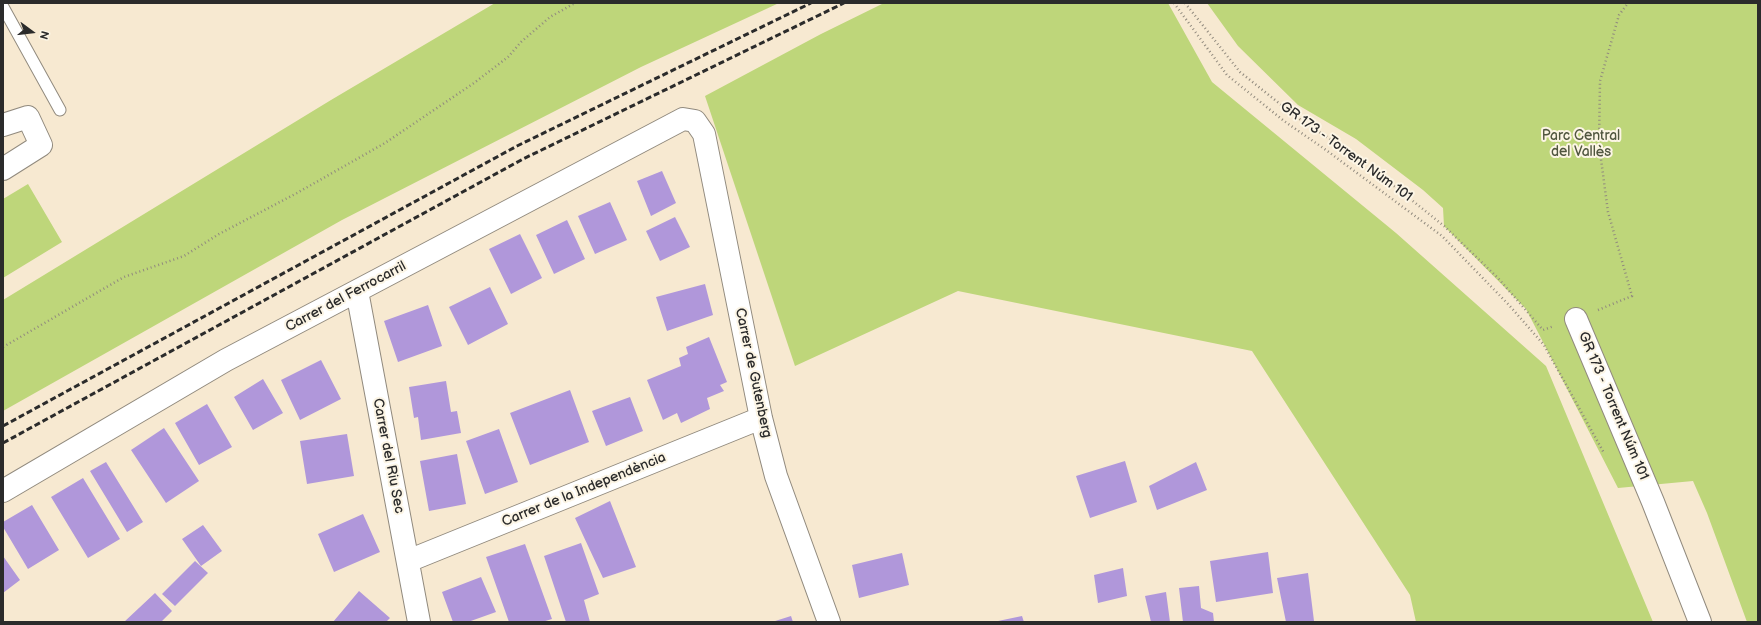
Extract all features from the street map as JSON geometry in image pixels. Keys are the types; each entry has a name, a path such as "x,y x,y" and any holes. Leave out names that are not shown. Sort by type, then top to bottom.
{"street":[{"path":"3,125 28,116 40,145 3,169"},
{"name":"Carrer del Ferrocarril","path":"3,490 226,360 357,290 682,119 695,121"},
{"name":"Carrer de Gutenberg","path":"695,121 704,134 761,418 776,476 829,622"},
{"name":"Carrer del Riu Sec","path":"357,290 419,622"},
{"name":"GR 173 - Torrent Núm 101","path":"1576,319 1653,502 1700,622"},
{"name":"Carrer de la Independència","path":"408,562 761,418"}],"lane":[{"path":"3,7 60,110"}],"path":[{"path":"3,347 124,276 184,256 219,234 297,193 385,143 474,83 508,57 521,42 550,17 575,3"},
{"path":"1174,3 1228,75 1284,121 1326,150 1442,236 1509,305 1544,345 1607,458"},
{"name":"GR 173 - Torrent Núm 101","path":"1185,3 1240,72 1294,116 1363,161 1444,226 1498,278 1543,330 1576,319"},
{"path":"1576,319 1632,296 1608,212 1599,144 1600,81 1619,15 1628,3"}],"green space":[{"path":"495,3 779,3 641,67 342,220 3,411 3,300 331,100"},
{"path":"884,3 1168,3 1212,82 1396,233 1546,366 1653,622 1416,622 1410,595 1252,351 958,291 795,366 705,96 821,34"},
{"name":"Parc Central del Vallès","path":"1207,3 1758,3 1758,622 1747,622 1707,513 1693,481 1618,488 1526,309 1444,226 1443,208 1423,190 1356,139 1298,105 1238,46"},
{"path":"28,184 62,242 3,278 3,199"}],"building":[{"path":"662,171 676,203 651,216 637,181"},
{"path":"610,202 627,240 595,254 578,216"},
{"path":"675,217 690,247 660,261 646,231"},
{"path":"567,220 585,259 554,274 536,235"},
{"path":"520,234 542,278 511,294 489,249"},
{"path":"705,284 713,315 667,331 656,297"},
{"path":"490,287 508,324 468,345 449,307"},
{"path":"428,305 442,346 398,362 384,321"},
{"path":"709,337 727,382 720,385 724,391 707,398 710,409 681,423 677,413 663,420 647,380 681,366 679,358 688,354 686,347"},
{"path":"321,360 341,399 300,420 281,380"},
{"path":"263,379 283,413 253,430 234,397"},
{"path":"446,381 451,412 457,411 461,433 421,440 418,417 414,418 409,387"},
{"path":"570,390 589,442 530,465 510,413"},
{"path":"630,397 643,431 606,446 592,411"},
{"path":"207,404 232,447 199,465 175,423"},
{"path":"164,428 199,481 166,503 131,450"},
{"path":"499,429 518,482 485,494 466,441"},
{"path":"347,434 354,476 307,484 300,441"},
{"path":"457,454 466,504 429,511 420,461"},
{"path":"1125,461 1137,502 1090,518 1076,476"},
{"path":"106,462 143,522 127,532 90,471"},
{"path":"1196,462 1207,490 1157,510 1149,486"},
{"path":"83,478 120,539 88,558 51,497"},
{"path":"610,501 636,567 603,578 575,518"},
{"path":"32,505 59,550 28,569 3,527 3,522"},
{"path":"363,514 380,552 334,572 318,534"},
{"path":"203,525 222,551 201,566 182,539"},
{"path":"581,543 599,594 584,600 590,622 566,622 544,556"},
{"path":"525,544 552,619 542,622 509,622 486,557"},
{"path":"1268,552 1273,593 1216,602 1210,561"},
{"path":"902,553 909,585 859,598 852,565"},
{"path":"3,556 20,580 3,593"},
{"path":"195,561 208,573 175,606 162,594"},
{"path":"1123,568 1127,596 1098,603 1094,575"},
{"path":"1308,573 1314,621 1286,622 1277,578"},
{"path":"481,577 496,612 468,622 453,622 442,592"},
{"path":"1199,586 1201,608 1213,613 1214,622 1183,622 1179,588"},
{"path":"359,591 390,618 386,622 333,622"},
{"path":"1166,592 1170,622 1151,622 1145,596"},
{"path":"155,593 172,611 161,622 124,622"},
{"path":"791,616 793,622 772,622"},
{"path":"1022,616 1024,622 998,622 998,621"}],"railway":[{"path":"3,426 517,146 811,3"},
{"path":"3,443 523,159 844,3"}]}
